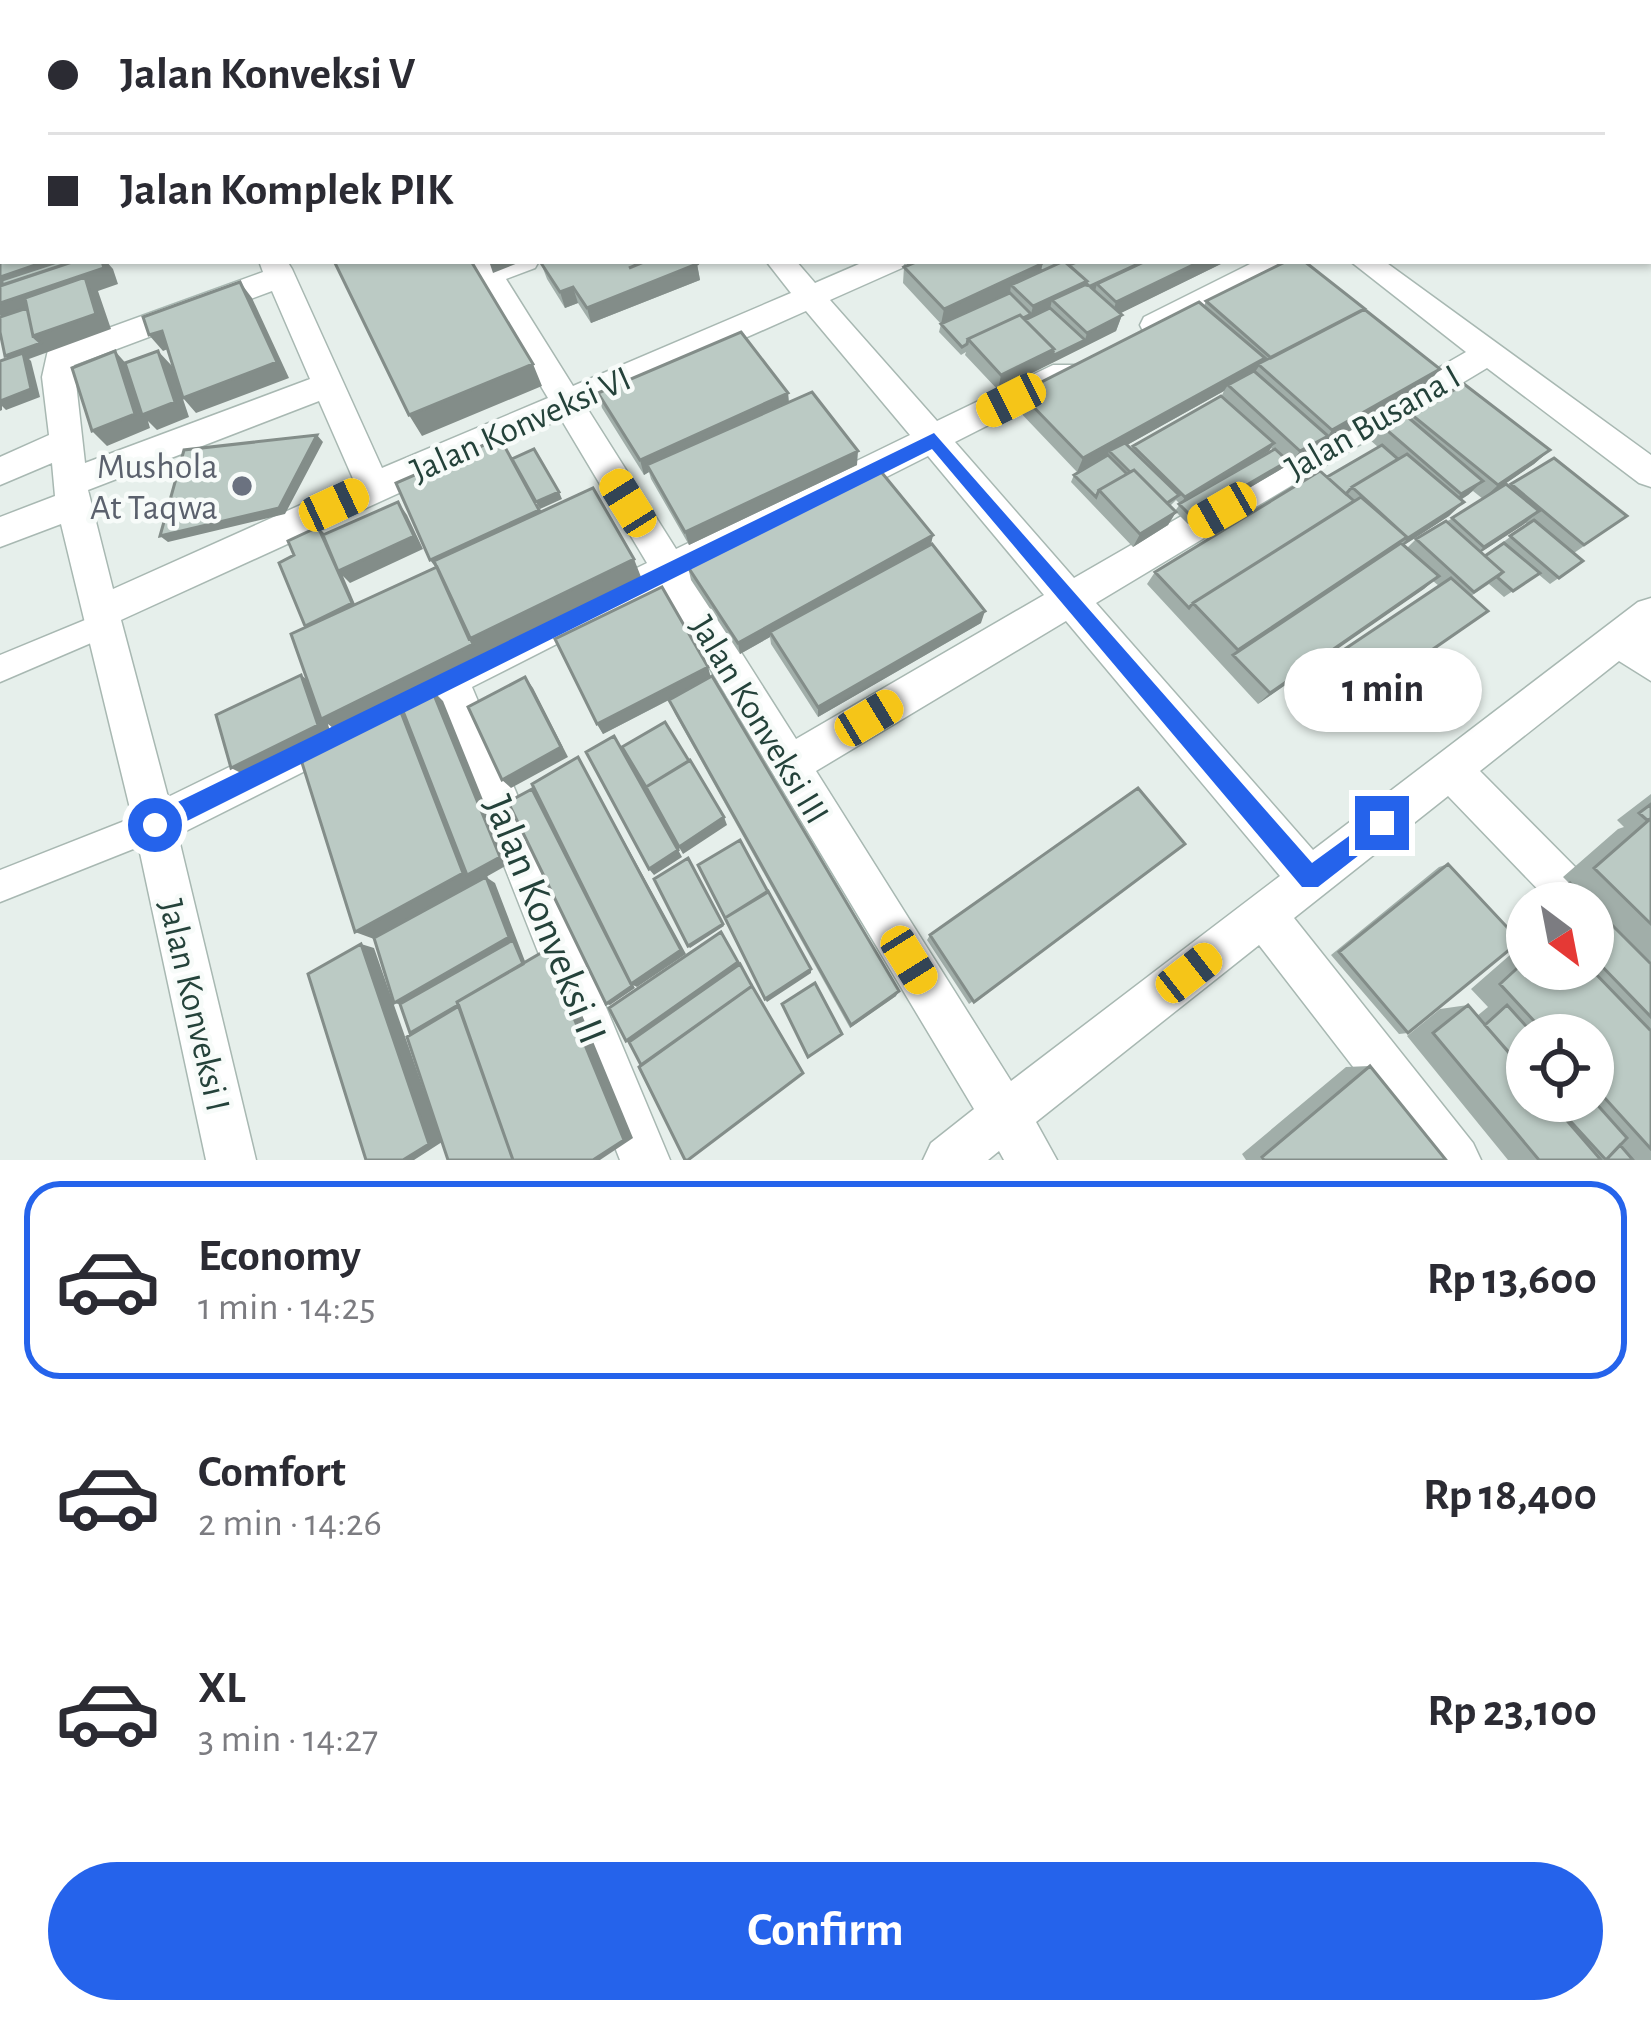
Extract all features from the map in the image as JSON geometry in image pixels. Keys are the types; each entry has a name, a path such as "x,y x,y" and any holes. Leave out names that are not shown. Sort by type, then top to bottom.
{"street":[{"path":"783,264 1310,879"},
{"name":"Jalan Konveksi VI","path":"100,619 374,487 885,264"},
{"path":"155,825 934,440 1274,264"},
{"path":"1368,264 1651,472"},
{"name":"Jalan Konveksi III","path":"485,268 1032,1160"},
{"path":"278,269 374,487"},
{"name":"Jalan Konveksi I","path":"231,1160 155,825 72,493 59,358 278,269"},
{"name":"Jalan Busana I","path":"789,765 1489,353"},
{"path":"0,532 72,493 327,385"},
{"path":"0,472 66,442"},
{"path":"948,1160 1450,770 1640,639"},
{"name":"Jalan Konveksi II","path":"449,678 646,1160"},
{"path":"1450,770 1560,882"},
{"path":"1263,915 1456,1160"}],"lane":[{"path":"0,669 100,619"},
{"path":"0,886 155,825"}],"building":[{"path":"0,264 38,264 0,277"},
{"path":"51,264 66,264 2,285 2,280"},
{"path":"66,264 103,264 104,268 0,303 0,286"},
{"path":"335,264 473,264 533,364 409,415"},
{"path":"542,264 638,264 629,268 697,264 587,308 573,287 560,292"},
{"path":"911,264 1041,264 944,309 904,267"},
{"path":"1057,264 1067,264 1087,281 1033,306 1011,285"},
{"path":"1072,264 1138,264 1090,286"},
{"path":"1140,264 1195,264 1116,302 1097,284"},
{"path":"1281,264 1308,264 1365,309 1271,358 1206,301"},
{"path":"85,277 96,314 33,336 25,298"},
{"path":"240,282 277,362 183,398 162,331 149,335 143,317"},
{"path":"1087,284 1122,315 1087,333 1052,300"},
{"path":"1010,293 1031,314 968,339 962,347 941,324"},
{"path":"1199,302 1265,358 1083,458 1020,393"},
{"path":"27,308 33,336 41,343 5,356 0,317"},
{"path":"1050,308 1085,340 1052,356 1054,349 1025,320"},
{"path":"1364,309 1440,369 1332,430 1258,364"},
{"path":"1020,315 1054,349 1001,375 968,339"},
{"path":"741,332 788,393 640,460 598,393"},
{"path":"115,351 135,414 92,431 72,368"},
{"path":"158,351 175,402 142,415 125,363"},
{"path":"23,353 31,389 0,401 0,361"},
{"path":"1254,371 1328,436 1300,451 1228,385"},
{"path":"1464,384 1550,450 1498,485 1412,415"},
{"path":"812,392 858,451 685,532 647,465"},
{"path":"1221,396 1274,443 1185,497 1133,446"},
{"path":"1403,413 1483,481 1461,494 1382,426"},
{"name":"Mushola At Taqwa","path":"317,435 279,508 160,536 184,450"},
{"path":"500,438 539,510 430,560 396,483"},
{"path":"1125,443 1179,495 1167,503 1109,451"},
{"path":"1382,445 1398,459 1346,494 1327,477"},
{"path":"534,449 559,492 536,502 512,459"},
{"path":"1275,449 1288,461 1192,517 1179,504"},
{"path":"1407,454 1464,502 1408,538 1352,487"},
{"path":"1108,455 1127,474 1099,490 1096,497 1074,475"},
{"path":"1554,458 1627,516 1584,545 1511,484"},
{"path":"878,468 933,535 738,643 688,567"},
{"path":"1134,470 1176,512 1140,534 1099,490"},
{"path":"1320,471 1354,501 1189,608 1155,572"},
{"path":"1506,484 1539,511 1484,547 1452,518"},
{"path":"593,488 634,559 469,639 434,561"},
{"path":"1361,497 1407,537 1238,650 1193,603"},
{"path":"398,502 414,536 338,571 323,535"},
{"path":"1534,520 1583,561 1559,578 1510,536"},
{"path":"1446,521 1503,572 1474,592 1416,539"},
{"path":"318,527 352,603 305,626 279,563 294,555 288,541"},
{"path":"1401,543 1439,576 1270,693 1233,655"},
{"path":"1504,543 1540,573 1513,591 1497,577 1503,572 1485,556"},
{"path":"932,544 985,611 818,707 770,632"},
{"path":"437,567 473,644 321,719 291,634"},
{"path":"1451,578 1488,611 1332,719 1297,681"},
{"path":"662,587 708,667 597,724 555,639"},
{"path":"301,675 318,725 231,768 216,715"},
{"path":"712,676 899,991 851,1025 669,700"},
{"path":"525,677 561,747 502,780 468,707"},
{"path":"432,690 500,857 467,875 401,706"},
{"path":"397,702 463,873 355,932 298,750"},
{"path":"665,722 689,761 646,787 622,747"},
{"path":"614,736 678,850 649,869 586,752"},
{"path":"578,757 681,950 631,984 532,784"},
{"path":"690,760 724,817 679,847 646,787"},
{"path":"1138,788 1185,844 974,1002 930,935"},
{"path":"532,789 632,986 606,1004 508,802"},
{"path":"1651,804 1651,819 1647,820 1639,813"},
{"path":"1651,819 1651,924 1614,888 1614,882 1594,868"},
{"path":"740,840 768,892 725,918 698,865"},
{"path":"688,858 723,924 688,946 654,879"},
{"path":"1448,864 1506,926 1506,952 1408,1033 1339,952"},
{"path":"486,877 509,937 394,1003 374,938"},
{"path":"768,891 811,969 765,999 725,918"},
{"path":"1614,927 1651,964 1651,1017 1614,979"},
{"path":"721,932 738,962 626,1041 609,1008"},
{"path":"513,940 523,964 410,1033 400,1004"},
{"path":"361,944 429,1144 403,1160 366,1160 308,974"},
{"path":"546,950 624,1140 593,1160 513,1160 457,1002"},
{"path":"740,964 752,986 641,1065 629,1042"},
{"path":"1506,978 1506,990 1611,990 1651,1031 1651,1149 1614,1108 1614,1014 1528,1014 1500,984"},
{"path":"815,983 842,1034 808,1057 782,1004"},
{"path":"752,986 803,1073 685,1160 639,1067"},
{"path":"1468,1005 1506,1049 1506,1120 1433,1033"},
{"path":"1507,1005 1515,1014 1506,1014 1506,1049 1485,1025"},
{"path":"459,1006 513,1160 448,1160 407,1037"},
{"path":"1370,1066 1446,1160 1264,1160 1262,1157"},
{"path":"1507,1122 1568,1122 1601,1160 1539,1160"},
{"path":"1571,1122 1613,1122 1627,1138 1606,1160"},
{"path":"1620,1145 1633,1160 1606,1160"}],"place":[{"name":"Mushola At Taqwa","path":"242,486"}],"route":[{"path":"155,825 934,440 1310,879 1382,823"}]}
